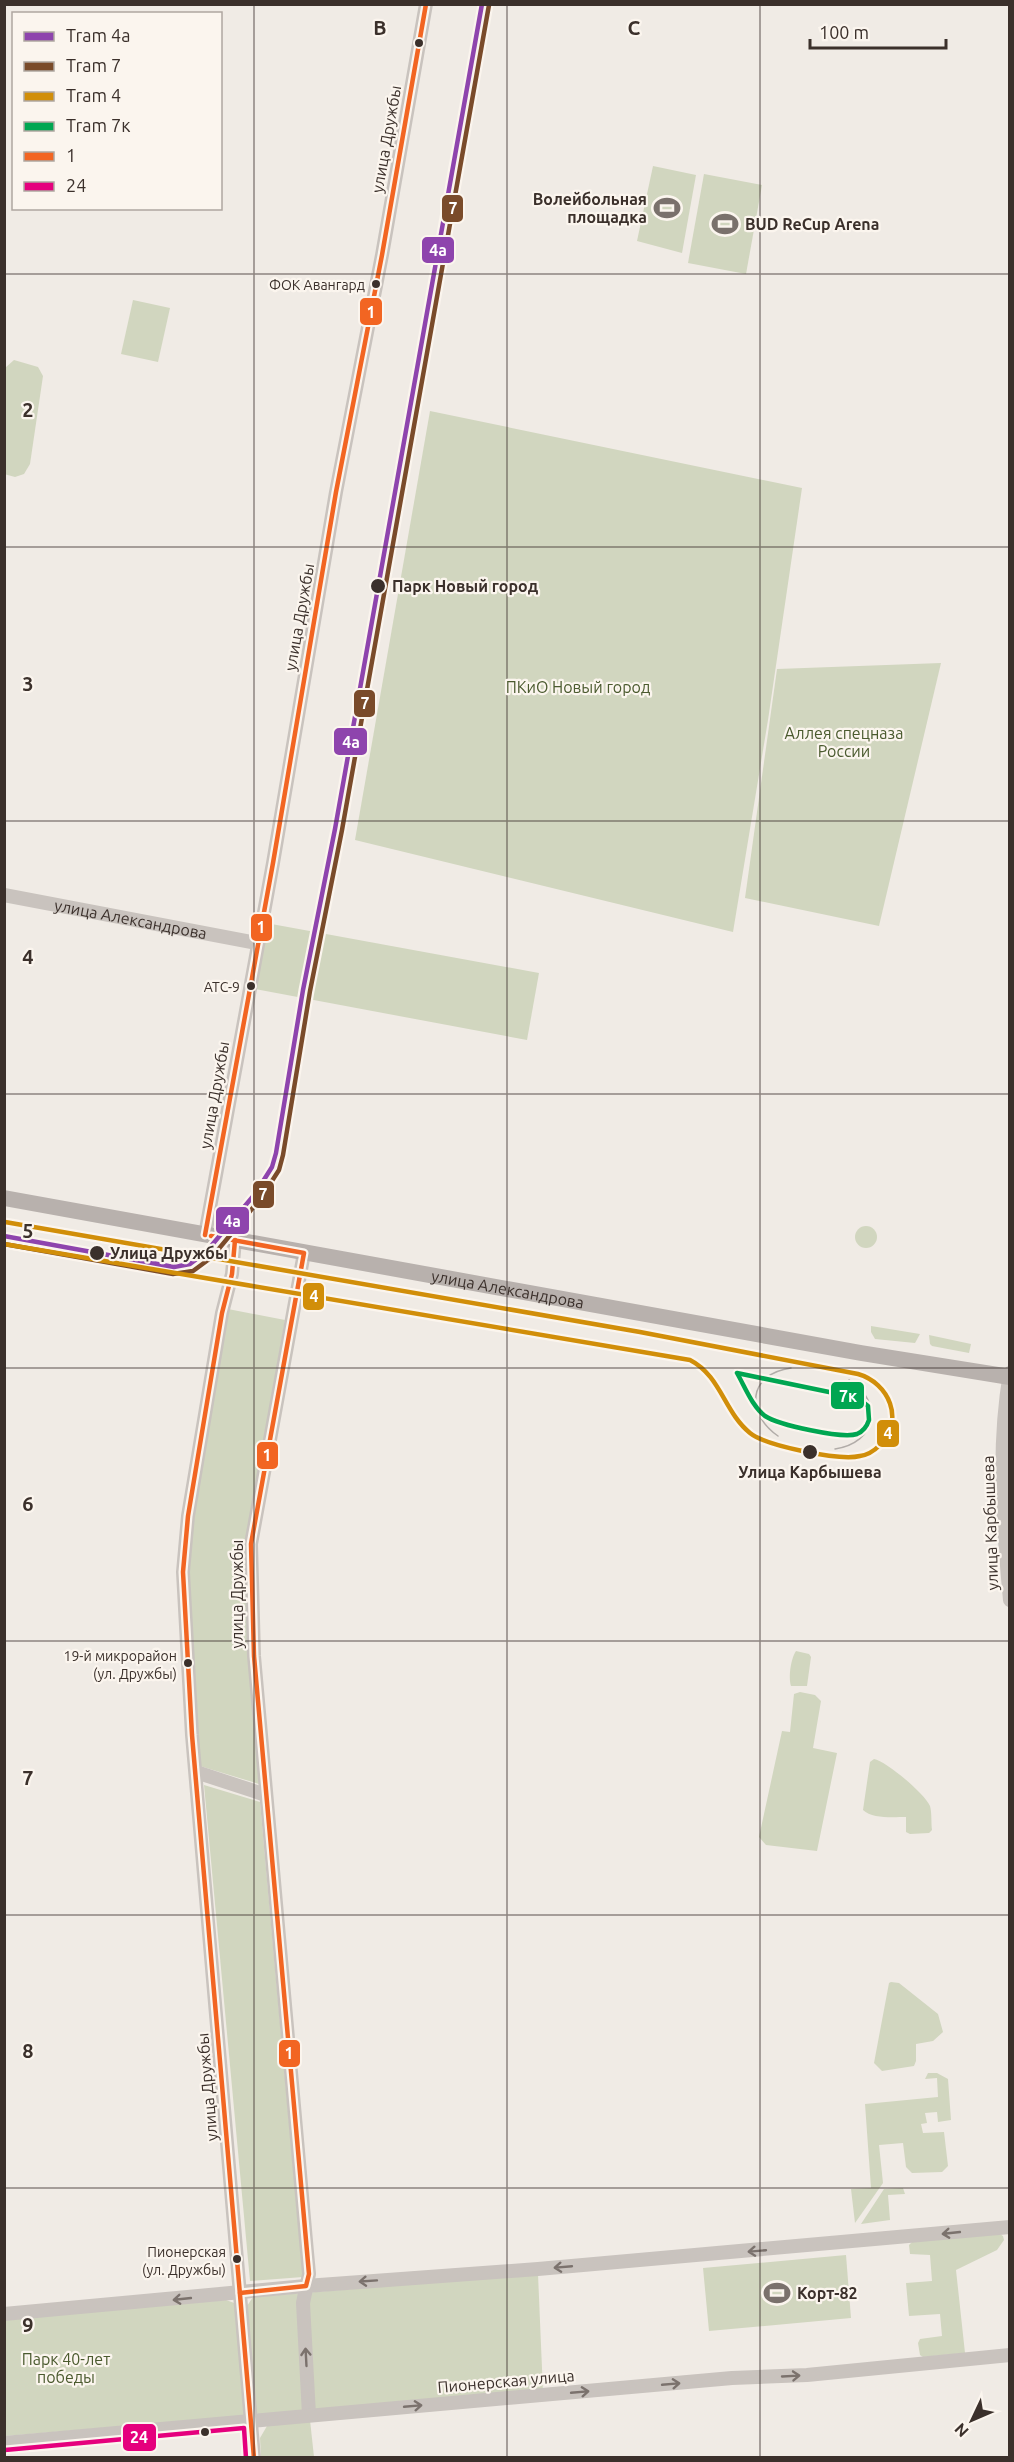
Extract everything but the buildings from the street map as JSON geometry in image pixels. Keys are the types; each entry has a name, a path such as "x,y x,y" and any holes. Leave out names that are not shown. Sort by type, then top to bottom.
{"main road":[{"name":"улица Александрова","path":"4,1198 861,1353 1009,1375"}],"street":[{"name":"улица Дружбы","path":"205,1235 286,788 336,492 382,255 426,4"},
{"name":"улица Александрова","path":"4,895 257,943"},
{"name":"улица Дружбы","path":"235,1240 232,1274 222,1313 188,1516 183,1572 187,1663 251,2420"},
{"name":"улица Дружбы","path":"304,1253 251,1544 254,1656 309,2274 303,2303 309,2415"},
{"name":"улица Карбышева","path":"1009,1375 1001,1492 1010,1600"},
{"path":"196,1772 266,1795"},
{"path":"4,2314 306,2286 561,2267 1010,2227"},
{"name":"Пионерская улица","path":"4,2443 732,2378 807,2375 1010,2355"},
{"path":"251,2420 254,2457"}],"green space":[{"name":"Волейбольная площадка","path":"653,166 696,175 682,253 637,241"},
{"name":"BUD ReCup Arena","path":"704,174 762,185 746,274 688,263"},
{"path":"133,300 170,308 158,362 121,354"},
{"path":"14,360 38,367 43,376 30,464 24,474 15,477 4,474 5,368"},
{"name":"ПКиО Новый город","path":"430,411 802,488 768,720 733,932 355,840"},
{"name":"Аллея спецназа России","path":"941,663 879,926 745,898 777,669"},
{"path":"266,923 539,973 527,1040 255,989"},
{"path":"866,1226 876,1233 877,1237 870,1247 866,1248 856,1241 855,1237 862,1227"},
{"path":"228,1309 285,1320 246,1544 259,1784 200,1766 188,1572 192,1516"},
{"path":"871,1326 920,1334 915,1343 875,1339"},
{"path":"929,1335 971,1344 969,1353 932,1346"},
{"path":"796,1651 809,1654 811,1657 807,1686 791,1686 790,1668"},
{"path":"800,1692 815,1695 821,1701 813,1748 837,1753 817,1851 766,1845 759,1837 782,1731 790,1732 794,1694"},
{"path":"874,1759 896,1772 927,1801 930,1806 932,1830 929,1833 910,1834 906,1832 906,1817 877,1816 863,1810 870,1762"},
{"path":"204,1785 260,1802 303,2277 250,2281"},
{"path":"891,1982 899,1983 938,2014 943,2032 933,2041 916,2044 914,2066 882,2071 874,2063"},
{"path":"928,2073 937,2073 948,2079 951,2120 938,2122 937,2112 925,2113 927,2123 921,2124 923,2133 944,2132 948,2166 942,2172 912,2173 906,2167 903,2143 879,2145 883,2183 855,2223 851,2189 871,2188 865,2104 938,2097 937,2078 925,2079"},
{"path":"903,2188 905,2194 888,2195 890,2220 861,2224 884,2189"},
{"path":"998,2233 1003,2236 1004,2240 997,2250 956,2270 965,2353 923,2357 920,2355 918,2343 920,2339 942,2336 940,2314 909,2316 906,2283 932,2281 930,2255 910,2254 909,2245 912,2242"},
{"name":"Корт-82","path":"846,2255 851,2318 709,2331 703,2268"},
{"path":"538,2274 543,2392 260,2415 256,2413 247,2306 253,2297"},
{"name":"Парк 40-лет победы","path":"226,2300 237,2304 247,2416 5,2436 4,2319"},
{"path":"310,2420 314,2457 261,2457 260,2438 267,2426"}],"tram line":[{"name":"4а","path":"4,1236 174,1267 190,1264 206,1252 255,1194 272,1167 303,990 335,829 482,4"},
{"name":"7","path":"4,1244 173,1274 193,1271 212,1257 261,1198 279,1170 489,5"},
{"name":"4","path":"4,1244 690,1360 709,1375 734,1415 750,1433 771,1443 804,1451 850,1457 863,1455 880,1445 888,1435 891,1425 892,1414 885,1394 878,1385 858,1374 640,1332 5,1222"},
{"path":"778,1436 760,1417 756,1406 756,1396 759,1386 766,1378 791,1368"},
{"name":"7к","path":"737,1373 858,1398 868,1406 869,1420 862,1431 849,1435 811,1430 772,1420 756,1407 737,1373"},
{"path":"835,1449 860,1439 867,1431 871,1421 868,1400 849,1380"}],"transit line":[{"name":"1","path":"205,1235 273,863 336,492 382,255 426,4"},
{"name":"1","path":"211,1236 304,1253 251,1544 254,1656 309,2274 306,2286 240,2293"},
{"name":"1","path":"235,1240 232,1274 222,1313 188,1516 183,1572 192,1735 254,2458"},
{"name":"24","path":"5,2450 244,2428 246,2458"}],"place":[{"name":"Волейбольная площадка","path":"667,208"},
{"name":"BUD ReCup Arena","path":"725,224"},
{"name":"ФОК Авангард","path":"376,284"},
{"name":"Парк Новый город","path":"378,586"},
{"name":"АТС-9","path":"251,986"},
{"name":"Улица Дружбы","path":"97,1253"},
{"name":"Улица Карбышева","path":"810,1452"},
{"name":"19-й микрорайон (ул. Дружбы)","path":"188,1663"},
{"name":"Пионерская (ул. Дружбы)","path":"237,2259"},
{"name":"Корт-82","path":"777,2293"}]}
